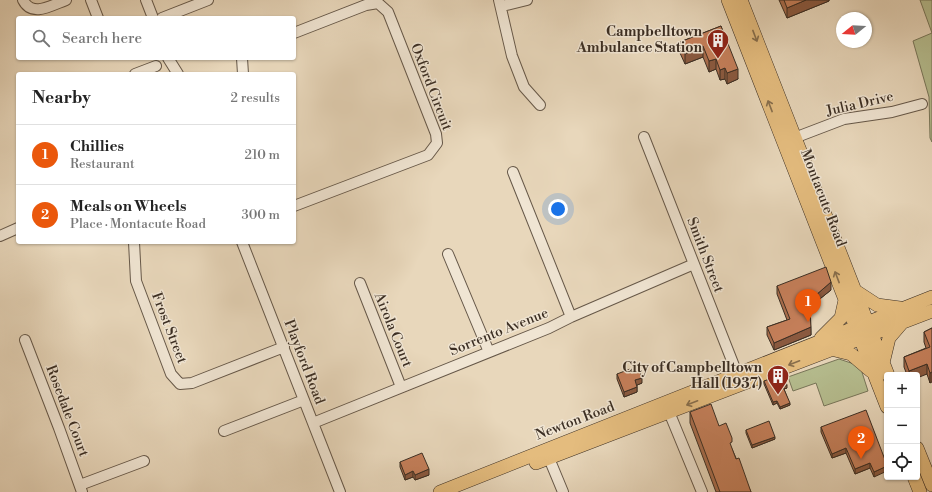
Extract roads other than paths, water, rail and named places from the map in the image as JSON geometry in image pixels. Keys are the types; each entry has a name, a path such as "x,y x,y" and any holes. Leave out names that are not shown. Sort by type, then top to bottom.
{"main road":[{"name":"Montacute Road","path":"728,0 789,140 850,295 863,330 874,374 884,399"},
{"name":"Montacute Road","path":"741,0 789,140"},
{"path":"817,342 841,318 850,295 877,305 905,308"},
{"path":"863,330 905,308 932,298"},
{"path":"863,330 902,323 932,311"},
{"path":"885,369 889,338 902,323"},
{"name":"Montacute Road","path":"863,330 885,369"},
{"name":"Newton Road","path":"739,379 831,350 863,330"},
{"name":"Newton Road","path":"440,492 547,454 739,379 817,342 863,330"},
{"path":"831,350 854,356 874,374"},
{"name":"Newton Road","path":"462,492 547,454"},
{"path":"920,455 932,485"},
{"path":"915,480 920,492"}],"street":[{"path":"24,0 30,9 35,10 66,0"},
{"path":"91,0 97,16"},
{"path":"146,0 152,16"},
{"path":"167,16 208,0"},
{"path":"527,0 500,3 512,56 521,81 524,87 540,105"},
{"name":"Oxford Circuit","path":"296,32 366,5 384,3 436,134 437,143 428,155 296,205"},
{"path":"169,60 177,72"},
{"path":"242,60 243,72"},
{"path":"140,72 156,66"},
{"name":"Julia Drive","path":"789,140 844,119 892,112 922,104"},
{"name":"Smith Street","path":"644,137 739,379"},
{"path":"513,172 570,317"},
{"path":"0,236 16,229"},
{"name":"Frost Street","path":"134,244 134,267 138,287 171,374 180,384 192,383 284,347"},
{"name":"Playford Road","path":"243,244 340,492"},
{"path":"448,254 489,352"},
{"name":"Sorrento Avenue","path":"313,423 549,328 570,317 694,264"},
{"name":"Airola Court","path":"360,282 401,387"},
{"name":"Rosedale Court","path":"25,340 81,489"},
{"path":"224,431 304,400"},
{"path":"668,407 702,492"},
{"path":"547,454 563,492"},
{"path":"81,489 144,461"}],"place":[{"name":"Campbelltown Ambulance Station","path":"718,60"},
{"name":"Chillies","path":"808,322"},
{"name":"City of Campbelltown Hall (1937)","path":"778,396"},
{"name":"Meals on Wheels","path":"861,459"}]}
